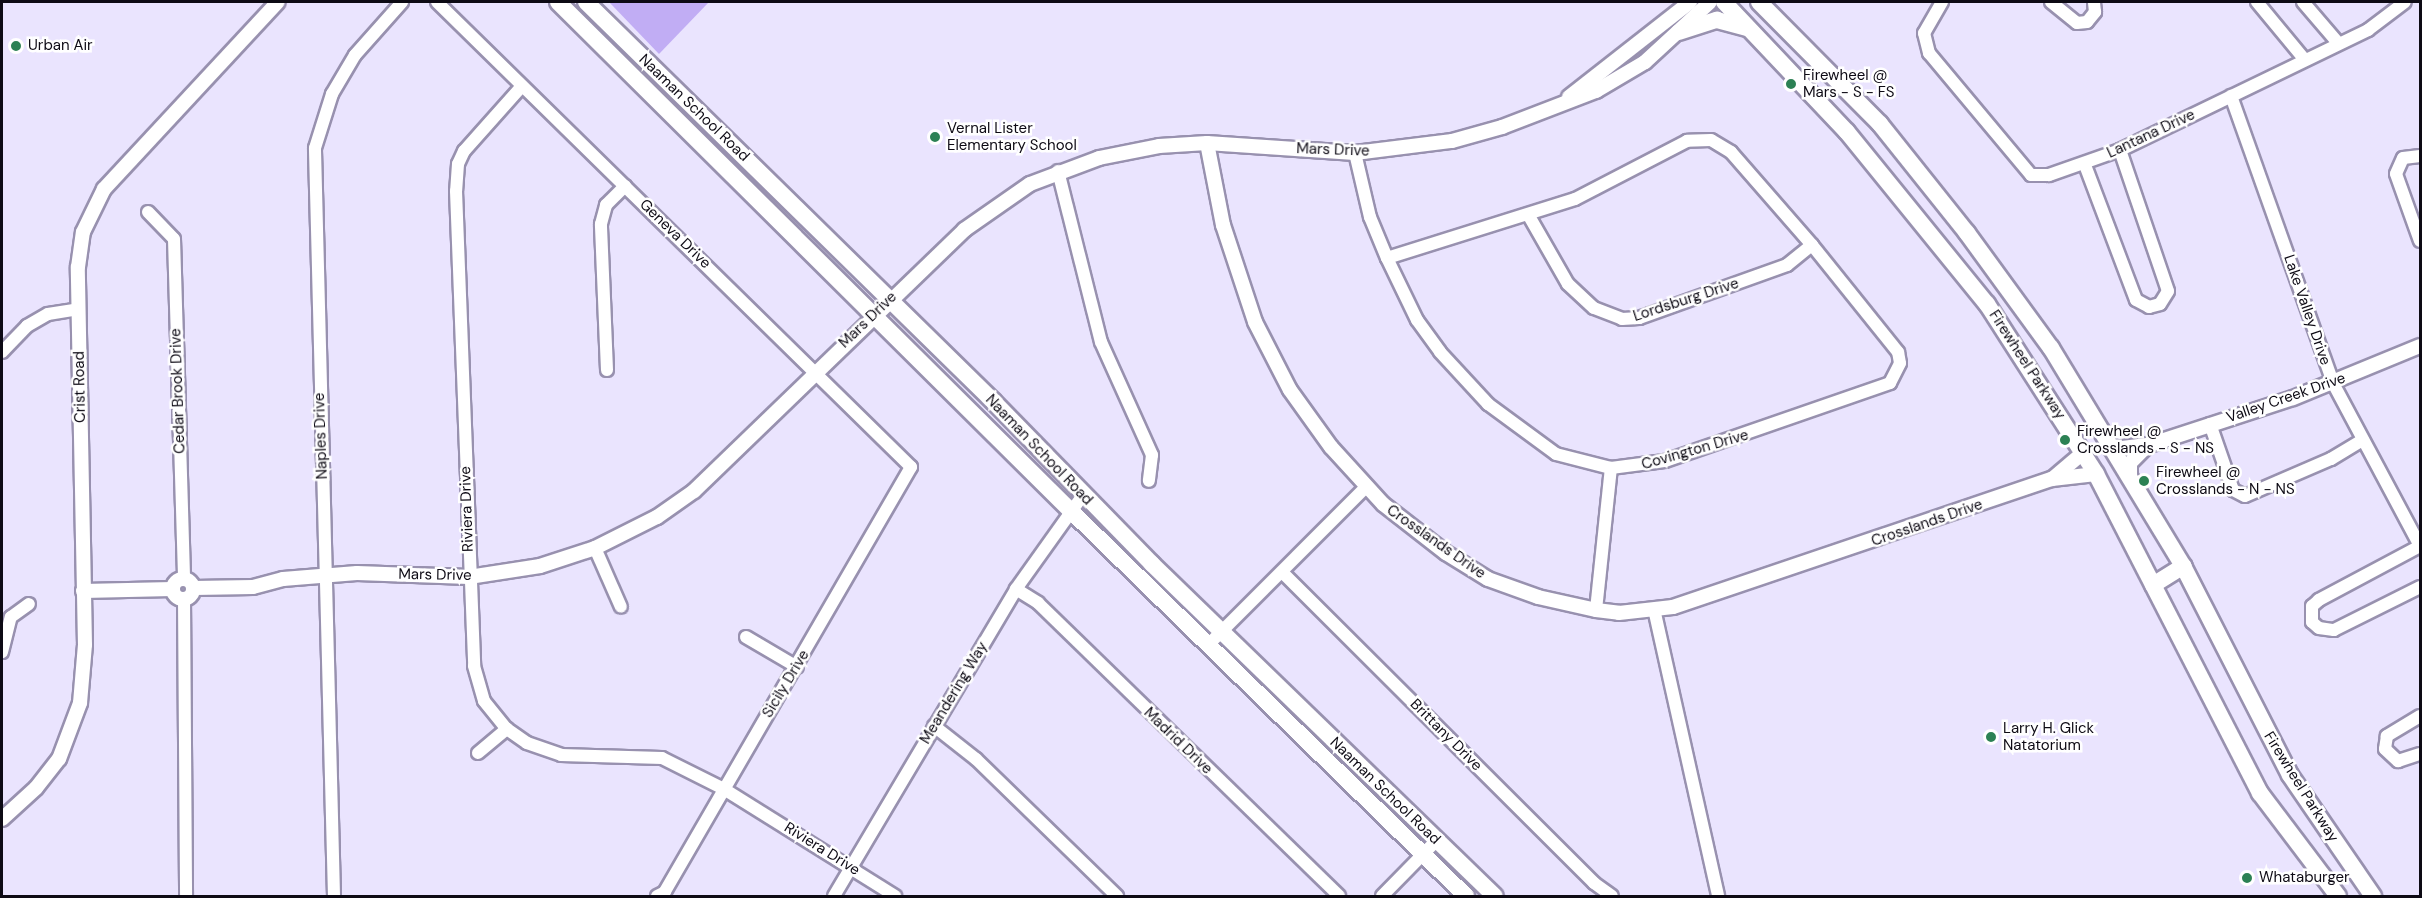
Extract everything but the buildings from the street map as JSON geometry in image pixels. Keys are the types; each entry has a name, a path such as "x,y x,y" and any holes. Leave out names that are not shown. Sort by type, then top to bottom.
{"main road":[{"name":"Naaman School Road","path":"558,2 1070,510 1466,897"},
{"name":"Naaman School Road","path":"586,2 890,299 1083,495 1494,897"},
{"name":"Firewheel Parkway","path":"1724,2 1847,132 1945,249 1987,304 2084,452 2260,793 2333,891"},
{"name":"Firewheel Parkway","path":"1759,2 1880,124 1960,224 2051,348 2130,474 2183,566 2290,775 2350,867 2373,897"},
{"path":"1679,32 1717,20 1751,30"},
{"path":"2153,585 2183,566"},
{"path":"2333,891 2350,867"}],"street":[{"name":"Crist Road","path":"2,819 36,788 59,759 80,703 85,645 78,267 83,232 104,189 278,2"},
{"name":"Naples Drive","path":"334,897 315,148 332,94 355,55 402,2"},
{"name":"Geneva Drive","path":"437,2 911,467"},
{"name":"Mars Drive","path":"1568,99 1690,2"},
{"name":"Mars Drive","path":"189,583 254,586 325,575 470,578 540,566 595,549 657,517 694,491 873,314 980,216 1058,171 1120,153 1207,143 1355,153 1452,141 1502,127 1606,85 1645,62 1710,2"},
{"path":"2051,2 2077,23 2087,22 2095,12 2094,2"},
{"path":"2257,2 2305,60"},
{"path":"2303,2 2339,44"},
{"name":"Lantana Drive","path":"1938,3 1924,33 1929,53 2031,175 2049,176 2085,165 2120,150 2368,30 2404,2"},
{"name":"Riviera Drive","path":"522,86 473,139 458,164 457,241 474,666 484,701 507,729 527,743 561,755 663,758 724,789 852,866 896,897"},
{"name":"Lake Valley Drive","path":"2230,96 2333,383 2420,546"},
{"path":"1387,258 1529,216 1575,199 1687,141 1711,140 1731,152 1812,245"},
{"name":"Crosslands Drive","path":"1207,143 1223,225 1255,322 1290,390 1331,447 1383,504 1446,553 1488,579 1538,597 1596,610 1619,613 1673,607 1803,566 2052,479 2096,474"},
{"path":"2085,165 2136,300 2149,307 2160,304 2168,291 2120,150"},
{"name":"Covington Drive","path":"1355,153 1370,217 1387,258 1417,320 1440,352 1488,404 1556,454 1611,468 1665,461 1890,383 1900,363 1898,352 1812,245"},
{"path":"2421,156 2403,158 2396,174 2421,241"},
{"path":"1058,171 1101,342 1152,455 1149,481"},
{"path":"607,370 602,224 606,205 625,186"},
{"name":"Cedar Brook Drive","path":"148,212 174,239 189,583"},
{"name":"Lordsburg Drive","path":"1529,216 1568,284 1594,308 1622,319 1639,318 1787,266 1812,245"},
{"path":"2,352 27,326 48,314 79,309"},
{"name":"Valley Creek Drive","path":"2114,449 2149,445 2333,383 2421,346"},
{"path":"2210,424 2233,490 2245,496 2322,463 2363,440"},
{"name":"Valley Creek Drive","path":"2130,474 2130,463 2149,445"},
{"name":"Crosslands Drive","path":"2052,479 2084,452"},
{"name":"Sicily Drive","path":"657,897 664,892 797,667 911,467"},
{"path":"1596,610 1611,468"},
{"path":"1209,644 1367,486"},
{"name":"Meandering Way","path":"834,897 1016,589 1070,510 1083,495"},
{"path":"2420,546 2319,600 2312,606 2312,622 2319,628 2334,630 2421,587"},
{"path":"595,549 621,607"},
{"name":"Brittany Drive","path":"1282,572 1585,874 1612,897"},
{"path":"173,589 176,581 189,583 191,596 184,599"},
{"path":"83,591 173,589 184,599 186,897"},
{"name":"Madrid Drive","path":"1016,589 1038,603 1339,897"},
{"path":"2,652 11,617 29,604"},
{"path":"1654,609 1718,897"},
{"path":"746,638 797,667"},
{"path":"2421,716 2387,736 2385,749 2398,761 2421,754"},
{"path":"934,726 976,759 1117,897"},
{"path":"478,753 507,729"},
{"path":"1382,897 1436,841"}],"shaded area":[{"path":"609,2 709,2 659,54"}],"place":[{"name":"Urban Air","path":"16,46"},
{"name":"Firewheel @ Mars - S - FS","path":"1791,84"},
{"name":"Vernal Lister Elementary School","path":"935,137"},
{"name":"Firewheel @ Crosslands - S - NS","path":"2065,440"},
{"name":"Firewheel @ Crosslands - N - NS","path":"2144,481"},
{"name":"Larry H. Glick Natatorium","path":"1991,737"},
{"name":"Whataburger","path":"2247,878"}]}
